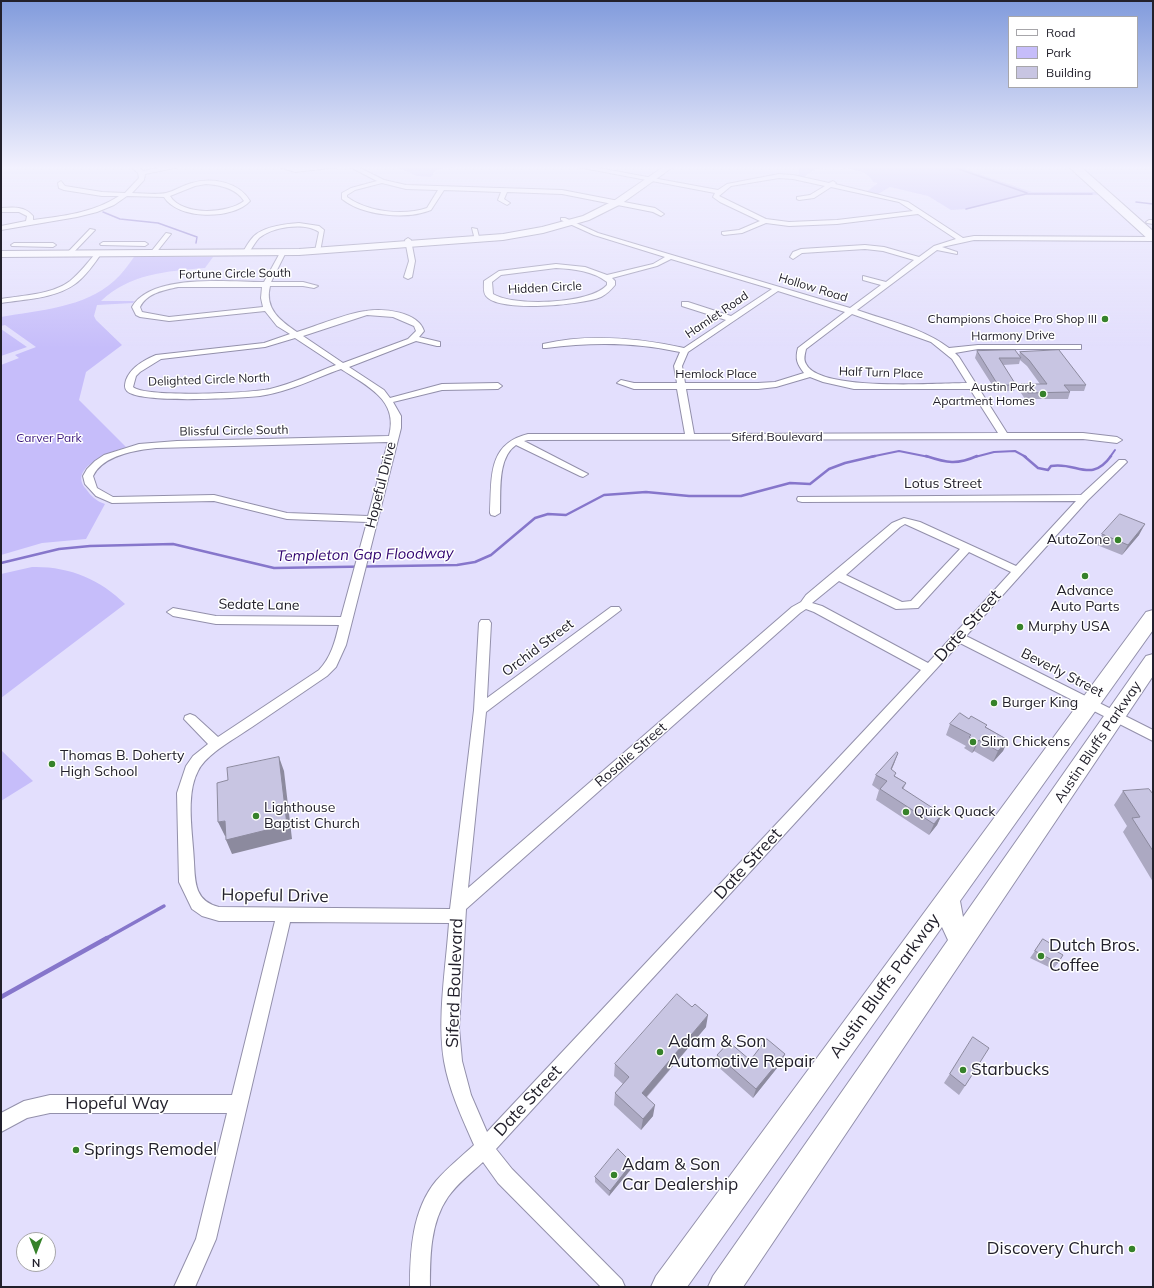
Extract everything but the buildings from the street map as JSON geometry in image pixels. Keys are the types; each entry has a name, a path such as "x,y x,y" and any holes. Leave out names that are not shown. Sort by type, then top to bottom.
{"highway":[{"path":"1141,227 1153,238"}],"main road":[{"path":"1,254 318,251 408,243 478,240 521,235 547,227"},
{"name":"Austin Bluffs Parkway","path":"667,1287 1088,703 1153,616"},
{"name":"Austin Bluffs Parkway","path":"724,1287 1153,662"},
{"name":"Austin Bluffs Parkway","path":"948,899 949,914 953,928 962,941"}],"street":[{"path":"26,229 34,227"},
{"path":"246,252 256,238 261,235 288,227"},
{"path":"314,227 322,231 318,251"},
{"name":"Hollow Road","path":"581,227 626,244 851,311 915,332 934,340 955,357 1004,436"},
{"path":"724,233 740,232 751,227"},
{"path":"941,227 960,240"},
{"path":"474,229 478,240"},
{"path":"69,254 92,230"},
{"path":"153,253 168,234"},
{"path":"810,374 799,360 802,348 936,247 960,240 1153,238"},
{"path":"626,244 636,239"},
{"path":"408,243 412,262 408,277"},
{"path":"103,244 145,244"},
{"path":"116,254 124,244"},
{"path":"14,245 53,245"},
{"path":"22,254 32,245"},
{"path":"793,257 795,253 800,251 865,247 884,249 919,259"},
{"path":"936,247 955,253"},
{"path":"267,308 264,299 266,284 283,252"},
{"path":"1,300 44,293 68,285 77,278 98,254"},
{"name":"Hidden Circle","path":"607,277 611,281 611,285 596,299 521,304 495,303 488,293 488,281 499,273 564,266 607,277 655,265 670,257"},
{"path":"693,264 700,259"},
{"path":"866,278 886,284"},
{"name":"Fortune Circle South","path":"267,308 244,312 159,319 139,313 136,307 142,298 153,292 178,285 303,284 314,286"},
{"name":"Hamlet Road","path":"690,437 678,366 685,351 777,289"},
{"path":"685,304 732,319"},
{"name":"Hopeful Drive","path":"267,308 274,319 297,336 381,392 396,416 396,428 337,656 324,672 217,744 198,760 191,770 184,793 187,882 191,894 197,904 207,911 219,914 284,915 458,911"},
{"path":"297,336 366,313 392,313 411,320 420,327 420,331 415,338 437,344"},
{"name":"Delighted Circle North","path":"297,336 265,345 159,357 144,364 132,376 129,388 132,391 145,396 261,393 287,387 415,338"},
{"path":"546,346 586,340 619,339 654,343 685,351"},
{"path":"921,344 934,340"},
{"name":"Harmony Drive","path":"948,350 978,347 1078,348"},
{"name":"Half Turn Place","path":"810,374 824,381 854,386 973,386"},
{"name":"Hemlock Place","path":"621,383 634,386 758,386 776,384 810,374"},
{"path":"388,401 442,387 498,386"},
{"name":"Siferd Boulevard","path":"516,441 528,437 1004,436 1083,436 1117,440"},
{"name":"Blissful Circle South","path":"372,519 286,516 228,500 214,498 112,500 100,495 93,489 88,477 94,466 105,459 146,446 393,439"},
{"path":"495,513 499,461 506,448 516,441 584,474"},
{"name":"Date Street","path":"420,1287 419,1269 427,1214 442,1190 484,1148 929,669 1084,498 1122,462"},
{"name":"Lotus Street","path":"802,498 1084,498"},
{"name":"Rosalie Street","path":"458,911 796,610 805,605 810,598 838,576 896,525 904,521 916,524 968,548"},
{"path":"838,576 900,606 914,605 968,548 1018,571"},
{"path":"805,605 818,609 929,669"},
{"name":"Orchid Street","path":"480,710 615,610"},
{"name":"Sedate Lane","path":"172,612 216,620 345,621"},
{"name":"Siferd Boulevard","path":"485,623 480,710 458,911 450,1028 453,1061 462,1094 484,1148 505,1176 615,1287"},
{"name":"Beverly Street","path":"958,637 1153,736"},
{"path":"190,719 217,744"},
{"path":"184,1287 198,1260 206,1239 284,915"},
{"name":"Hopeful Way","path":"1,1123 24,1110 50,1104 238,1104"}],"green space":[{"name":"Carver Park","path":"134,257 213,257 205,268 163,273 136,279 112,292 101,301 134,301 133,303 97,305 94,316 96,320 122,345 86,372 79,400 126,447 102,457 87,467 82,474 82,481 88,492 96,500 105,504 86,539 42,543 1,555 1,365 19,358 15,355 36,347 5,325 1,326 1,317 46,310 89,297 114,281"},
{"path":"1,329 27,347 1,356"},
{"path":"32,567 58,569 83,576 105,588 125,604 1,698 1,574"},
{"path":"1,750 33,781 1,801"}],"waterway":[{"path":"169,227 197,237 196,243"},
{"name":"Templeton Gap Floodway","path":"1110,457 1115,450"},
{"name":"Templeton Gap Floodway","path":"870,457 899,451 929,457"},
{"name":"Templeton Gap Floodway","path":"975,457 994,452 1015,451 1026,457"},
{"name":"Templeton Gap Floodway","path":"1,563 59,549 90,546 173,544 274,568 457,565 475,562 491,555 535,518 548,514 566,515 604,495 646,492 689,496 741,496 790,483 810,484 829,469 845,463 875,456"},
{"name":"Templeton Gap Floodway","path":"926,456 952,462 964,461 977,456"},
{"name":"Templeton Gap Floodway","path":"1024,456 1038,468 1048,470 1051,466 1060,465 1083,470 1097,469 1111,456"},
{"path":"105,939 164,906"},
{"path":"1,997 107,938"}],"place":[{"name":"Champions Choice Pro Shop III","path":"1105,319"},
{"name":"Austin Park Apartment Homes","path":"1043,394"},
{"name":"AutoZone","path":"1118,540"},
{"name":"Advance Auto Parts","path":"1085,576"},
{"name":"Murphy USA","path":"1020,627"},
{"name":"Burger King","path":"994,703"},
{"name":"Slim Chickens","path":"973,742"},
{"name":"Thomas B. Doherty High School","path":"52,764"},
{"name":"Quick Quack","path":"906,812"},
{"name":"Lighthouse Baptist Church","path":"256,816"},
{"name":"Dutch Bros. Coffee","path":"1041,956"},
{"name":"Adam & Son Automotive Repair","path":"660,1052"},
{"name":"Starbucks","path":"963,1070"},
{"name":"Springs Remodel","path":"76,1150"},
{"name":"Adam & Son Car Dealership","path":"614,1175"},
{"name":"Discovery Church","path":"1132,1249"}]}
